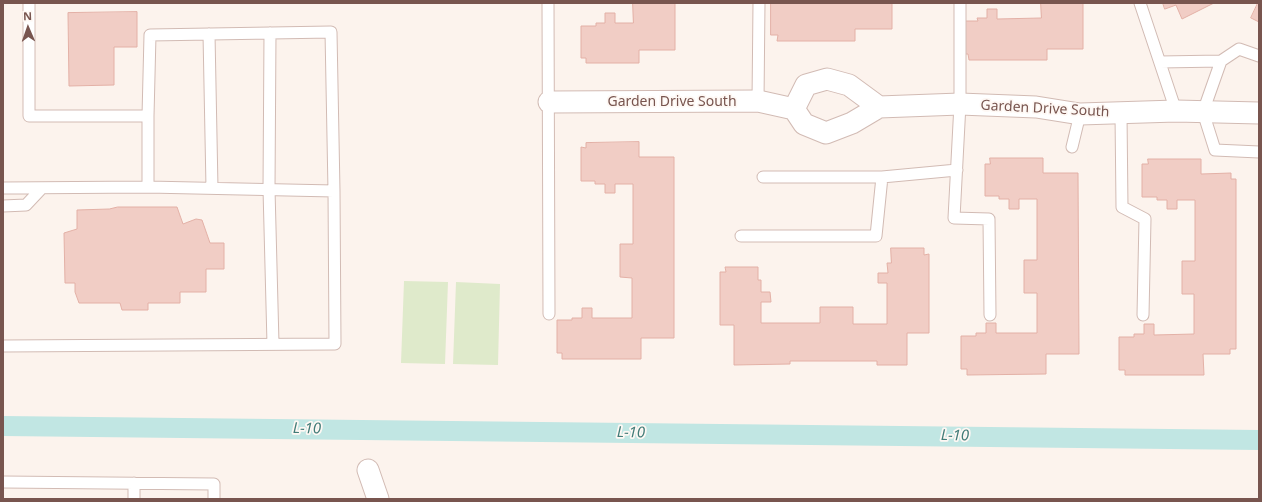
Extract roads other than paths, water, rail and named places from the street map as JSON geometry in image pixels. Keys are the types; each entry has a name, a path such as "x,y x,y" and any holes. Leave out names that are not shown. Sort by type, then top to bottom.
{"street":[{"path":"794,109 806,85 827,78 849,85 879,107"},
{"name":"Garden Drive South","path":"549,102 758,101 794,109 804,124 826,133 852,123 879,107 960,104 1036,107 1080,114 1121,114 1176,111 1259,113"},
{"path":"368,470 378,499"}],"lane":[{"path":"29,3 29,116 148,116"},
{"path":"548,3 549,314"},
{"path":"758,101 759,3"},
{"path":"960,3 960,104 954,218 989,218 990,315"},
{"path":"1140,3 1176,111"},
{"path":"3,346 336,344 331,32 150,35 148,187"},
{"path":"270,33 269,190 273,344"},
{"path":"209,34 212,188"},
{"path":"1259,56 1239,48 1221,61 1203,112 1215,150 1259,152"},
{"path":"1160,62 1221,61"},
{"path":"1072,147 1080,114"},
{"path":"1121,114 1122,207 1145,219 1143,314"},
{"path":"763,177 882,177 957,170"},
{"path":"741,236 876,236 882,177"},
{"path":"3,188 148,187 334,191"},
{"path":"3,206 26,205 42,188"},
{"path":"3,482 214,484 214,499"},
{"path":"134,483 134,499"}],"waterway":[{"name":"L-10","path":"3,426 1259,440"}]}
